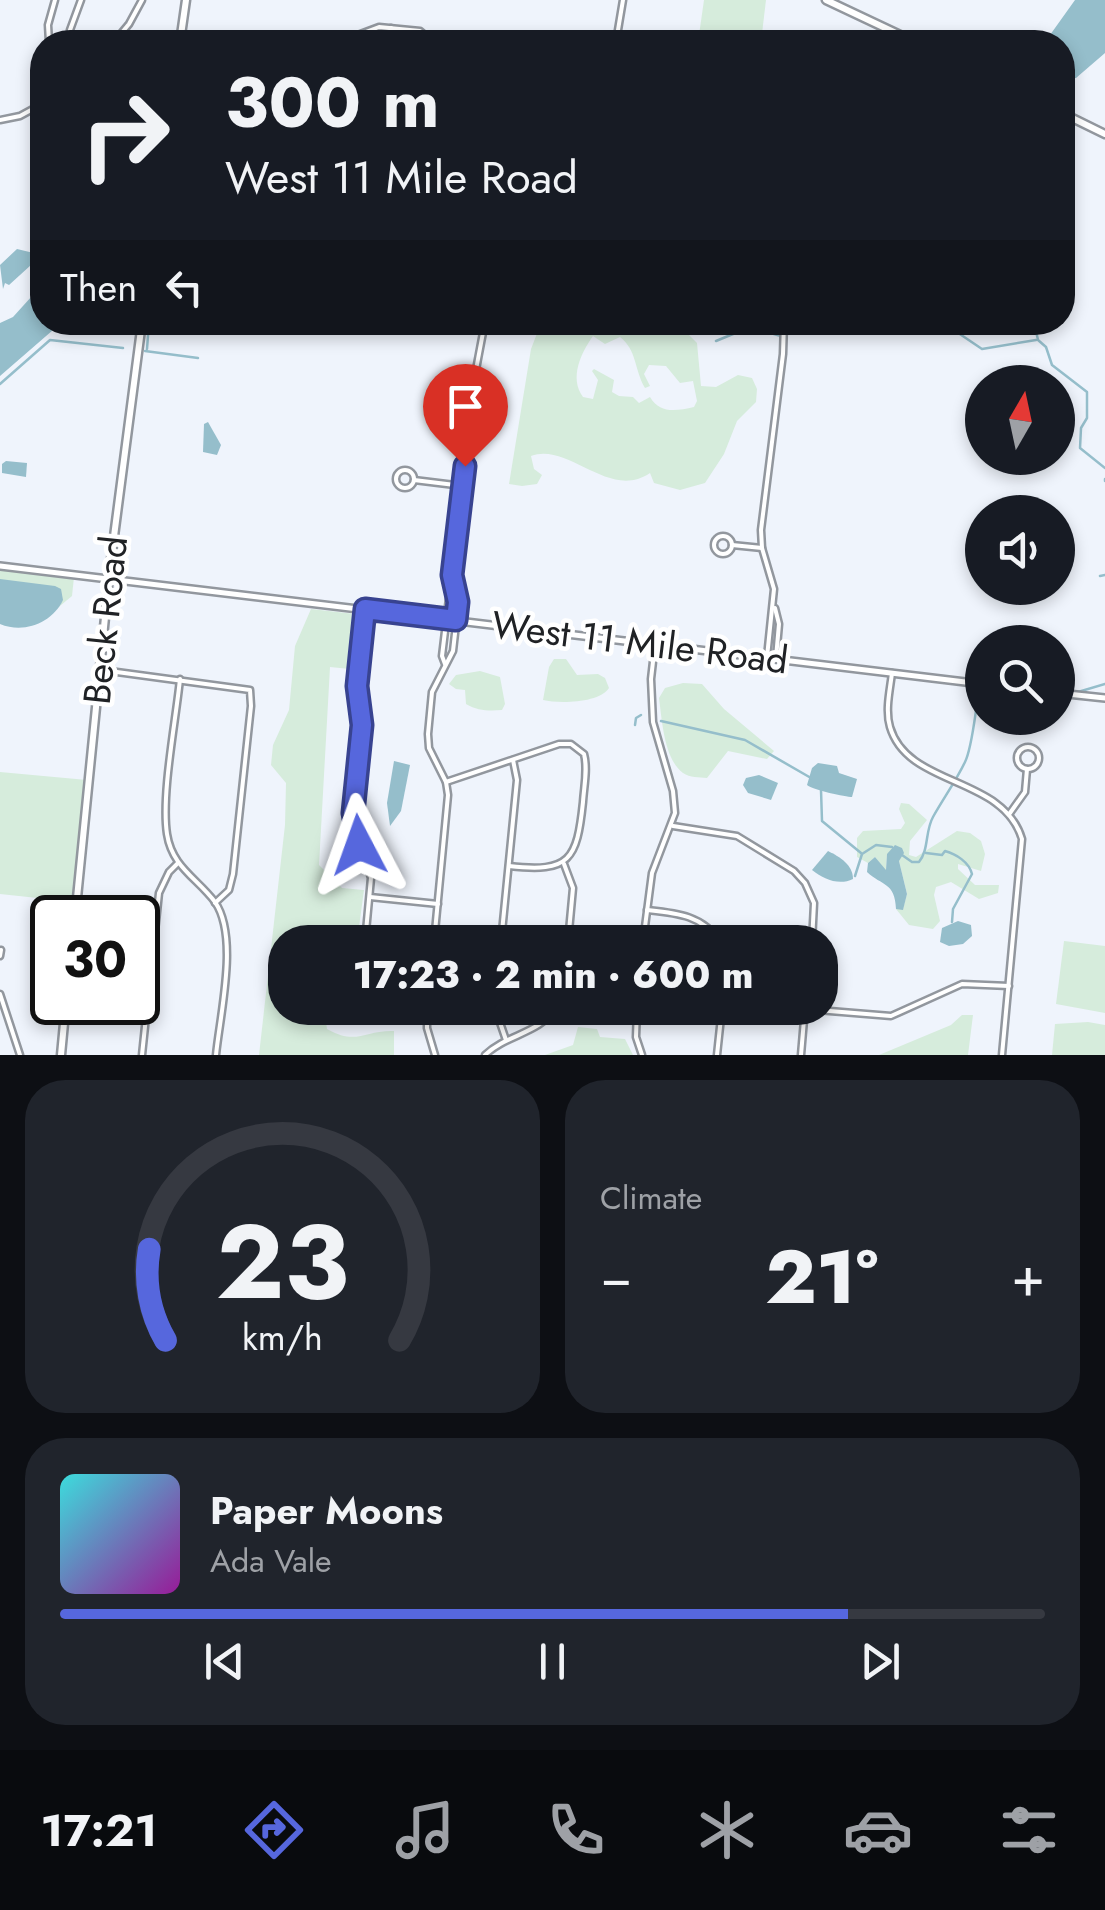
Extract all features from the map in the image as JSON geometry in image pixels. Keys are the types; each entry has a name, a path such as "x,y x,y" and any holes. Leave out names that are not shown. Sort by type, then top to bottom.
{"main road":[{"path":"182,30 186,0"},
{"path":"826,0 889,30"},
{"path":"1075,119 1105,134"},
{"name":"Beck Road","path":"76,895 108,579 140,335"},
{"path":"61,1055 64,1025"}],"street":[{"path":"48,30 56,0"},
{"path":"70,30 81,0"},
{"path":"124,30 142,0"},
{"path":"618,30 623,0"},
{"path":"364,30 406,30"},
{"path":"0,120 30,111"},
{"path":"445,664 442,656 463,486 464,433 483,335"},
{"path":"776,658 779,624 761,530 784,335"},
{"path":"414,480 463,486"},
{"path":"732,545 762,548"},
{"name":"West 11 Mile Road","path":"0,566 965,682"},
{"path":"436,925 448,804 446,782 428,738 432,692 452,653 458,602 452,575"},
{"path":"767,657 774,604"},
{"path":"365,609 357,686 362,718 353,821 370,868 367,925"},
{"path":"645,925 654,864 672,826 674,798 652,712 655,644"},
{"path":"99,670 250,690 233,874 228,890 215,903"},
{"path":"892,673 888,720 901,748 920,764 997,802 1010,813 1020,830 1023,846 1002,1055"},
{"path":"180,679 167,832 178,864 215,903 222,916 227,952 216,1055"},
{"path":"1075,694 1105,698"},
{"path":"446,782 564,743 584,754 586,768 575,849 563,863 542,870 509,866"},
{"path":"1028,748 1038,758 1034,767 1028,769 1020,766 1017,756 1028,748"},
{"path":"503,925 517,780 512,760"},
{"path":"1010,813 1026,792 1028,769"},
{"path":"672,826 737,836 794,871 806,883 814,903 813,925"},
{"path":"563,863 573,888 570,925"},
{"path":"159,895 168,872 178,864"},
{"path":"370,897 438,904"},
{"path":"647,910 691,917 705,925"},
{"path":"838,1011 891,1016 962,984 1009,986"},
{"path":"0,994 20,1055"},
{"path":"142,1055 145,1025"},
{"path":"427,1025 435,1055"},
{"path":"501,1025 506,1040"},
{"path":"485,1055 539,1025"},
{"path":"636,1025 642,1055"},
{"path":"717,1055 720,1025"},
{"path":"800,1055 803,1025"}],"green space":[{"path":"704,0 766,0 762,30 700,30"},
{"path":"536,335 689,335 697,343 701,386 716,387 738,375 752,378 757,389 756,402 737,421 724,454 705,483 680,490 654,483 650,473 635,480 619,480 545,454 531,456 534,469 542,475 537,484 509,484","holes":["593,336 605,344 620,337 632,354 645,388 650,386 644,374 649,365 666,366 680,383 693,381 697,401 694,407 669,410 650,397 639,403 633,397 619,396 612,392 614,380 594,369 598,380 593,399 583,397 577,374"]},
{"path":"0,568 74,577 72,596 43,620 0,622"},
{"path":"311,609 355,614 350,669 330,667 319,865 342,888 364,890 359,925 274,925 286,783 271,765 273,745 289,710 295,646"},
{"path":"554,659 566,659 577,675 598,674 605,678 609,688 588,699 543,700"},
{"path":"480,671 500,677 505,704 502,710 470,706 466,704 465,690 449,684 456,675"},
{"path":"683,683 702,684 724,709 774,751 767,759 728,751 707,778 683,773 668,749 659,698 665,688"},
{"path":"0,772 87,780 76,895 0,894"},
{"path":"901,803 909,804 927,820 910,841 909,855 916,857 957,831 970,833 981,841 985,854 981,871 958,864 958,869 975,885 999,885 998,893 979,899 951,882 936,887 940,921 933,929 909,925 896,909 903,909 907,894 899,861 887,854 886,871 875,857 868,863 857,857 857,838 863,831 901,829 905,823 899,809"},
{"path":"1064,941 1105,946 1105,1013 1056,1004"},
{"path":"268,975 268,1025 326,1025 337,1034 353,1037 394,1031 394,1055 259,1055"},
{"path":"962,1015 973,1015 968,1055 879,1055 951,1025"},
{"path":"1055,1024 1105,1025 1105,1055 1052,1055"},
{"path":"578,1027 597,1029 600,1037 625,1039 633,1055 545,1055 573,1045"}],"water":[{"path":"1075,0 1105,0 1105,53 1076,78 1075,30 1054,30"},
{"path":"17,249 30,252 30,266 9,285 5,283 3,289 0,265"},
{"path":"30,298 30,335 47,335 0,376 0,323 13,317"},
{"path":"208,422 221,445 217,455 203,452 204,424"},
{"path":"6,461 27,463 26,477 2,473"},
{"path":"0,579 55,586 61,589 63,600 52,615 36,624 18,628 0,624"},
{"path":"394,761 410,765 401,811 390,826 387,803"},
{"path":"818,763 837,766 839,773 857,779 852,797 807,785 812,768"},
{"path":"759,775 778,783 771,800 748,793 743,785 746,778"},
{"path":"895,845 904,853 899,861 907,894 903,910 896,909 890,889 867,872 868,863 875,857 886,870 887,854"},
{"path":"828,851 848,866 853,879 831,880 812,870"},
{"path":"958,921 971,925 972,936 963,944 949,946 940,942 942,928"}],"waterway":[{"path":"147,349 148,335"},
{"path":"716,341 731,335"},
{"path":"777,335 786,335"},
{"path":"961,335 982,349 1036,340"},
{"path":"1037,335 1052,365 1087,392 1087,418 1081,428 1080,448 1105,468"},
{"path":"0,384 50,340 123,348"},
{"path":"145,351 198,358"},
{"path":"1100,576 1105,575"},
{"path":"1078,692 1105,684"},
{"path":"635,725 641,715"},
{"path":"661,721 745,740 811,778"},
{"path":"902,855 912,862 919,862 922,857 931,822 958,776 972,735"},
{"path":"821,790 822,821 861,853"},
{"path":"855,876 862,854 876,845 892,847"},
{"path":"926,853 949,852 962,859 972,874 953,909 952,922"}],"route":[{"path":"359,845 353,813 362,725 357,686 365,609 456,620 458,602 452,575 465,466"}]}
